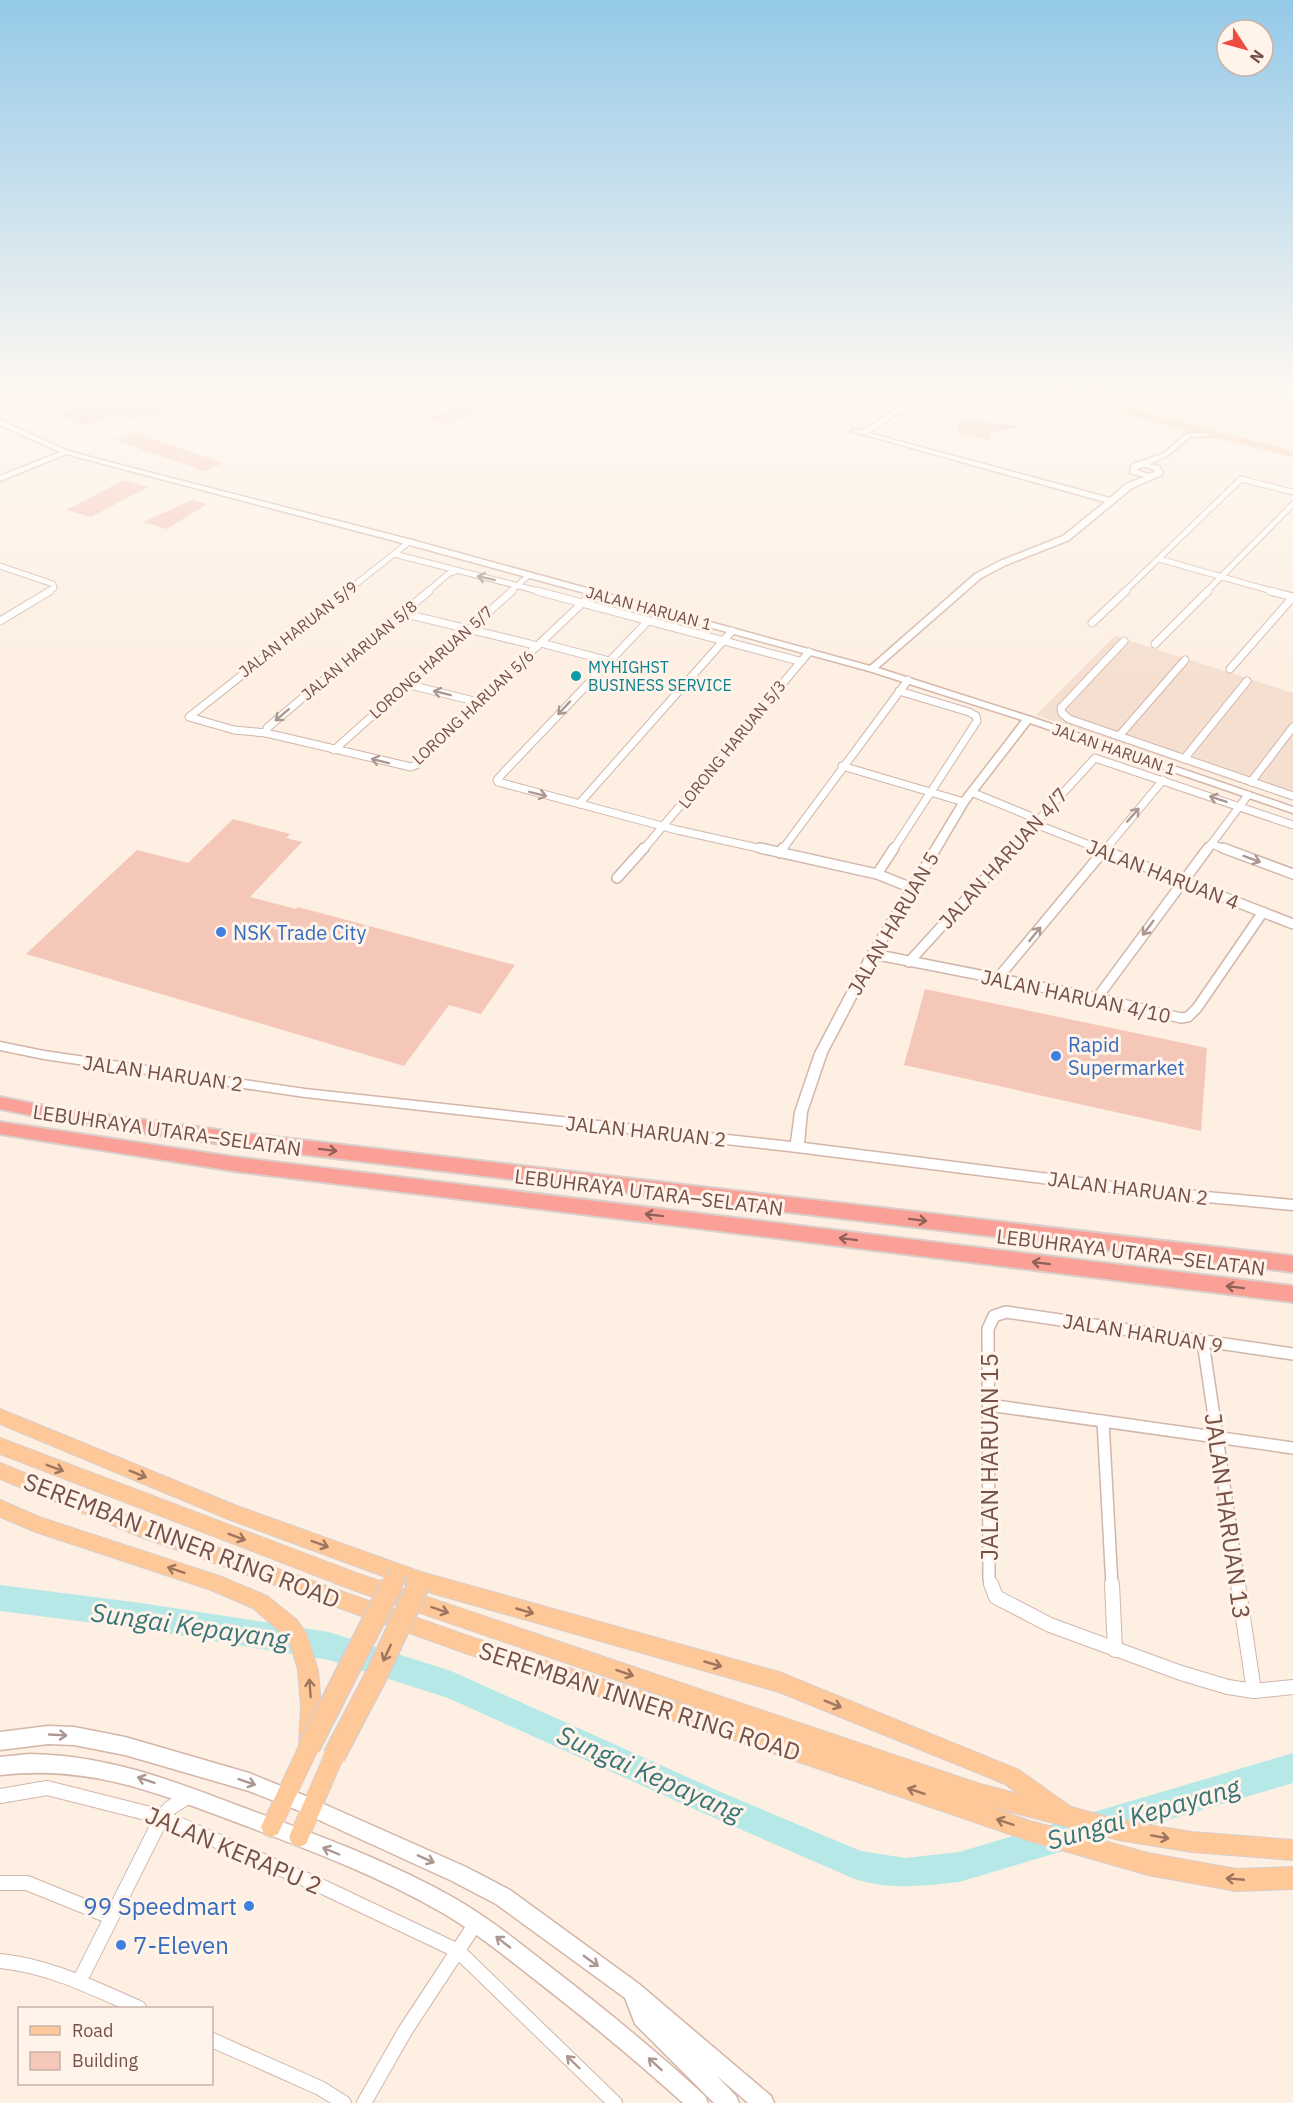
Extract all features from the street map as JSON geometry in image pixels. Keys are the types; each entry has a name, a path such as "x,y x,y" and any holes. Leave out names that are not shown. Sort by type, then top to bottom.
{"highway":[{"name":"LEBUHRAYA UTARA–SELATAN","path":"0,1103 55,1114 261,1142 1293,1264"},
{"name":"LEBUHRAYA UTARA–SELATAN","path":"0,1128 234,1164 1293,1294"}],"main road":[{"path":"0,1416 234,1513 421,1581 779,1682 1012,1777 1073,1819"},
{"name":"SEREMBAN INNER RING ROAD","path":"0,1446 356,1582 976,1802 1030,1830 1148,1864 1236,1880 1293,1878"},
{"name":"SEREMBAN INNER RING ROAD","path":"0,1471 141,1529 468,1645 976,1802 1192,1842 1293,1850"},
{"path":"0,1508 36,1524 212,1582 260,1602 275,1613 290,1627 299,1640 308,1670 309,1747"},
{"path":"272,1827 309,1747 374,1624 398,1572"},
{"path":"299,1837 334,1756 376,1676 421,1581"}],"street":[{"name":"JALAN HARUAN 1","path":"192,485 872,669 1028,719 1293,810"},
{"path":"1053,485 1111,501"},
{"path":"1092,623 1235,485"},
{"path":"1266,485 1293,492"},
{"path":"872,669 978,576 1002,563 1066,538 1129,486"},
{"path":"1155,644 1293,504"},
{"name":"JALAN HARUAN 5/9","path":"266,733 234,730 189,717 409,542"},
{"name":"LORONG HARUAN 5/3","path":"394,554 444,565 456,572 516,585 799,661"},
{"path":"1159,559 1293,597 1230,669"},
{"path":"0,566 42,579 53,584 54,588 0,621"},
{"name":"JALAN HARUAN 5/8","path":"266,733 267,728 448,573 456,572"},
{"name":"LORONG HARUAN 5/7","path":"334,750 467,628 529,575"},
{"name":"LORONG HARUAN 5/6","path":"334,750 411,767 418,764 478,702 593,593"},
{"path":"402,613 609,661"},
{"path":"648,621 504,772 498,782 665,826 877,874 912,888"},
{"path":"579,804 732,631"},
{"path":"1124,641 1061,708 1062,713 1069,719 1293,796"},
{"name":"LORONG HARUAN 5/3","path":"617,879 665,826 799,661 809,652"},
{"path":"1119,736 1185,660"},
{"path":"780,853 842,766 908,680"},
{"path":"1184,759 1247,681"},
{"path":"406,684 478,702"},
{"path":"877,874 977,720 976,716 969,712 899,691"},
{"name":"JALAN HARUAN 5","path":"797,1147 801,1113 824,1047 873,954 964,802 1028,719"},
{"path":"1251,782 1293,727"},
{"path":"266,733 334,750"},
{"name":"JALAN HARUAN 4/7","path":"909,962 1091,760 1099,758 1163,780"},
{"path":"842,766 964,802"},
{"path":"997,979 1163,780 1293,825"},
{"name":"JALAN HARUAN 4","path":"971,792 1102,851 1293,924"},
{"path":"1097,998 1248,795"},
{"path":"1211,844 1293,874"},
{"name":"JALAN HARUAN 4/10","path":"873,954 1097,998 1173,1017 1188,1017 1215,983 1263,912"},
{"name":"JALAN HARUAN 2","path":"0,1046 44,1055 305,1093 797,1147 1152,1192 1293,1205"},
{"name":"JALAN HARUAN 9","path":"994,1316 1006,1312 1293,1354"},
{"name":"JALAN HARUAN 15","path":"994,1316 988,1329 989,1579 996,1597 1050,1625 1115,1650"},
{"name":"JALAN HARUAN 13","path":"1203,1342 1254,1690"},
{"path":"989,1405 1293,1448"},
{"path":"1103,1421 1115,1650 1218,1684 1254,1690 1293,1687"},
{"path":"0,1741 48,1735 75,1736 124,1746 249,1782 459,1874 503,1897 632,1991 764,2103"},
{"path":"0,1766 18,1762 65,1763 129,1774 299,1837 397,1880 476,1923 622,2035 698,2103"},
{"name":"JALAN KERAPU 2","path":"0,1797 47,1788 162,1817 325,1888 458,1951 615,2103"},
{"path":"79,1983 162,1817 170,1808 190,1796"},
{"path":"0,1883 27,1882 111,1917"},
{"path":"364,2103 405,2031 476,1923"},
{"path":"0,1961 22,1962 45,1967 137,2007"},
{"path":"632,1991 642,2017 729,2103"},
{"path":"213,2040 320,2088 344,2103"}],"shaded area":[{"path":"1115,636 1293,693 1293,801 1036,715"}],"building":[{"path":"114,485 148,487 91,517 66,510"},
{"path":"192,500 207,504 167,529 143,522"},
{"name":"NSK Trade City","path":"233,819 290,834 286,838 302,842 250,897 296,909 298,907 515,965 481,1014 449,1005 404,1066 26,954 137,850 188,863"},
{"name":"Rapid Supermarket","path":"925,989 1207,1048 1201,1131 904,1065"}],"waterway":[{"name":"Sungai Kepayang","path":"0,1598 141,1616 329,1646 451,1685 713,1803 861,1866 905,1873 959,1867 1293,1768"}],"place":[{"name":"MYHIGHST BUSINESS SERVICE","path":"576,676"},
{"name":"NSK Trade City","path":"221,932"},
{"name":"Rapid Supermarket","path":"1056,1056"},
{"name":"99 Speedmart","path":"249,1906"},
{"name":"7-Eleven","path":"121,1945"}]}
